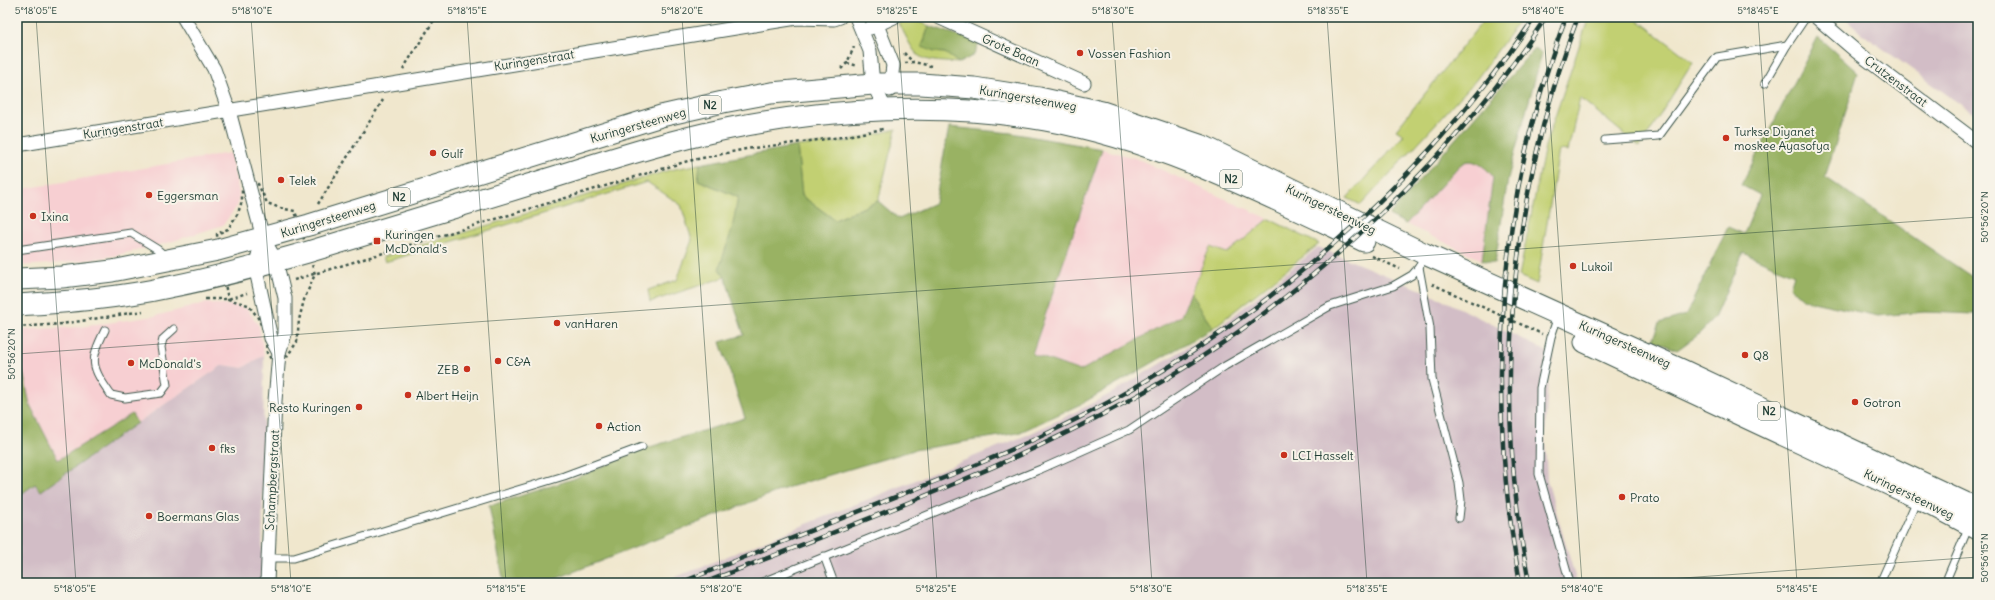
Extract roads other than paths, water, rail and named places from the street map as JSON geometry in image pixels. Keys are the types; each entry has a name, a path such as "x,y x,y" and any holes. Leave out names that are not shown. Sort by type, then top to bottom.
{"main road":[{"name":"Kuringersteenweg","path":"17,279 84,274 169,261 262,238 661,116 771,93 882,84 974,88 1039,98 1102,112 1205,147 1422,260"},
{"name":"Kuringersteenweg","path":"17,305 64,303 161,289 256,266 670,143 727,129 782,120 886,110 973,110 1046,120 1122,139 1199,165 1422,260 1556,321 1918,498 1975,521"},
{"name":"Kuringersteenweg","path":"1556,321 1682,370 1975,521"}],"street":[{"path":"183,17 214,69 229,111 262,238 276,261"},
{"name":"Kuringenstraat","path":"17,145 797,18 834,19 840,17"},
{"path":"856,17 863,31 882,84 886,110"},
{"path":"863,31 874,21 894,17"},
{"name":"Grote Baan","path":"938,17 1084,83"},
{"name":"Crutzenstraat","path":"1816,17 1857,52 1978,143"},
{"path":"874,21 893,65 882,84"},
{"path":"256,266 262,238"},
{"name":"Schampbergstraat","path":"267,583 279,353 285,334 285,298 276,261"},
{"name":"Schampbergstraat","path":"256,266 272,338 279,353"}],"lane":[{"path":"1765,83 1787,44 1806,17"},
{"path":"1605,140 1659,136 1717,57 1787,44"},
{"path":"17,250 131,233 157,250 169,261"},
{"path":"1422,260 1430,328 1432,379 1459,483 1461,500 1459,518"},
{"path":"760,583 1041,469 1128,430 1225,366 1324,310 1392,286 1412,275 1422,260"},
{"path":"1556,321 1540,388 1539,474 1570,583"},
{"path":"105,330 95,351 96,372 111,395 125,398 161,393 167,385 161,347 163,339 174,330"},
{"path":"268,558 294,558 564,476 642,447"},
{"path":"1880,583 1918,498"},
{"path":"1945,583 1975,521"},
{"path":"824,556 834,583"}],"railway":[{"path":"680,583 991,459 1050,432 1121,395 1190,353 1256,307 1320,256 1380,201 1436,143 1488,81 1535,17"},
{"path":"704,583 864,521 1022,454 1124,403 1185,367 1245,327 1303,283 1358,235 1411,184 1460,131 1505,75 1546,17"},
{"path":"1520,583 1509,512 1503,440 1501,368 1504,297 1512,226 1525,155 1543,85 1566,17"},
{"path":"1529,583 1518,512 1511,440 1510,368 1514,297 1522,225 1536,155 1555,85 1578,17"}],"place":[{"name":"Vossen Fashion","path":"1080,53"},
{"name":"Turkse Diyanet moskee Ayasofya","path":"1726,138"},
{"name":"Gulf","path":"433,153"},
{"name":"Telek","path":"281,180"},
{"name":"Eggersman","path":"149,195"},
{"name":"Ixina","path":"33,216"},
{"name":"Kuringen McDonald's","path":"377,241"},
{"name":"Lukoil","path":"1573,266"},
{"name":"vanHaren","path":"557,323"},
{"name":"Q8","path":"1745,355"},
{"name":"C&A","path":"498,361"},
{"name":"McDonald's","path":"131,363"},
{"name":"ZEB","path":"467,369"},
{"name":"Albert Heijn","path":"408,395"},
{"name":"Gotron","path":"1855,402"},
{"name":"Resto Kuringen","path":"359,407"},
{"name":"Action","path":"599,426"},
{"name":"fks","path":"212,448"},
{"name":"LCI Hasselt","path":"1284,455"},
{"name":"Prato","path":"1622,497"},
{"name":"Boermans Glas","path":"149,516"}]}
